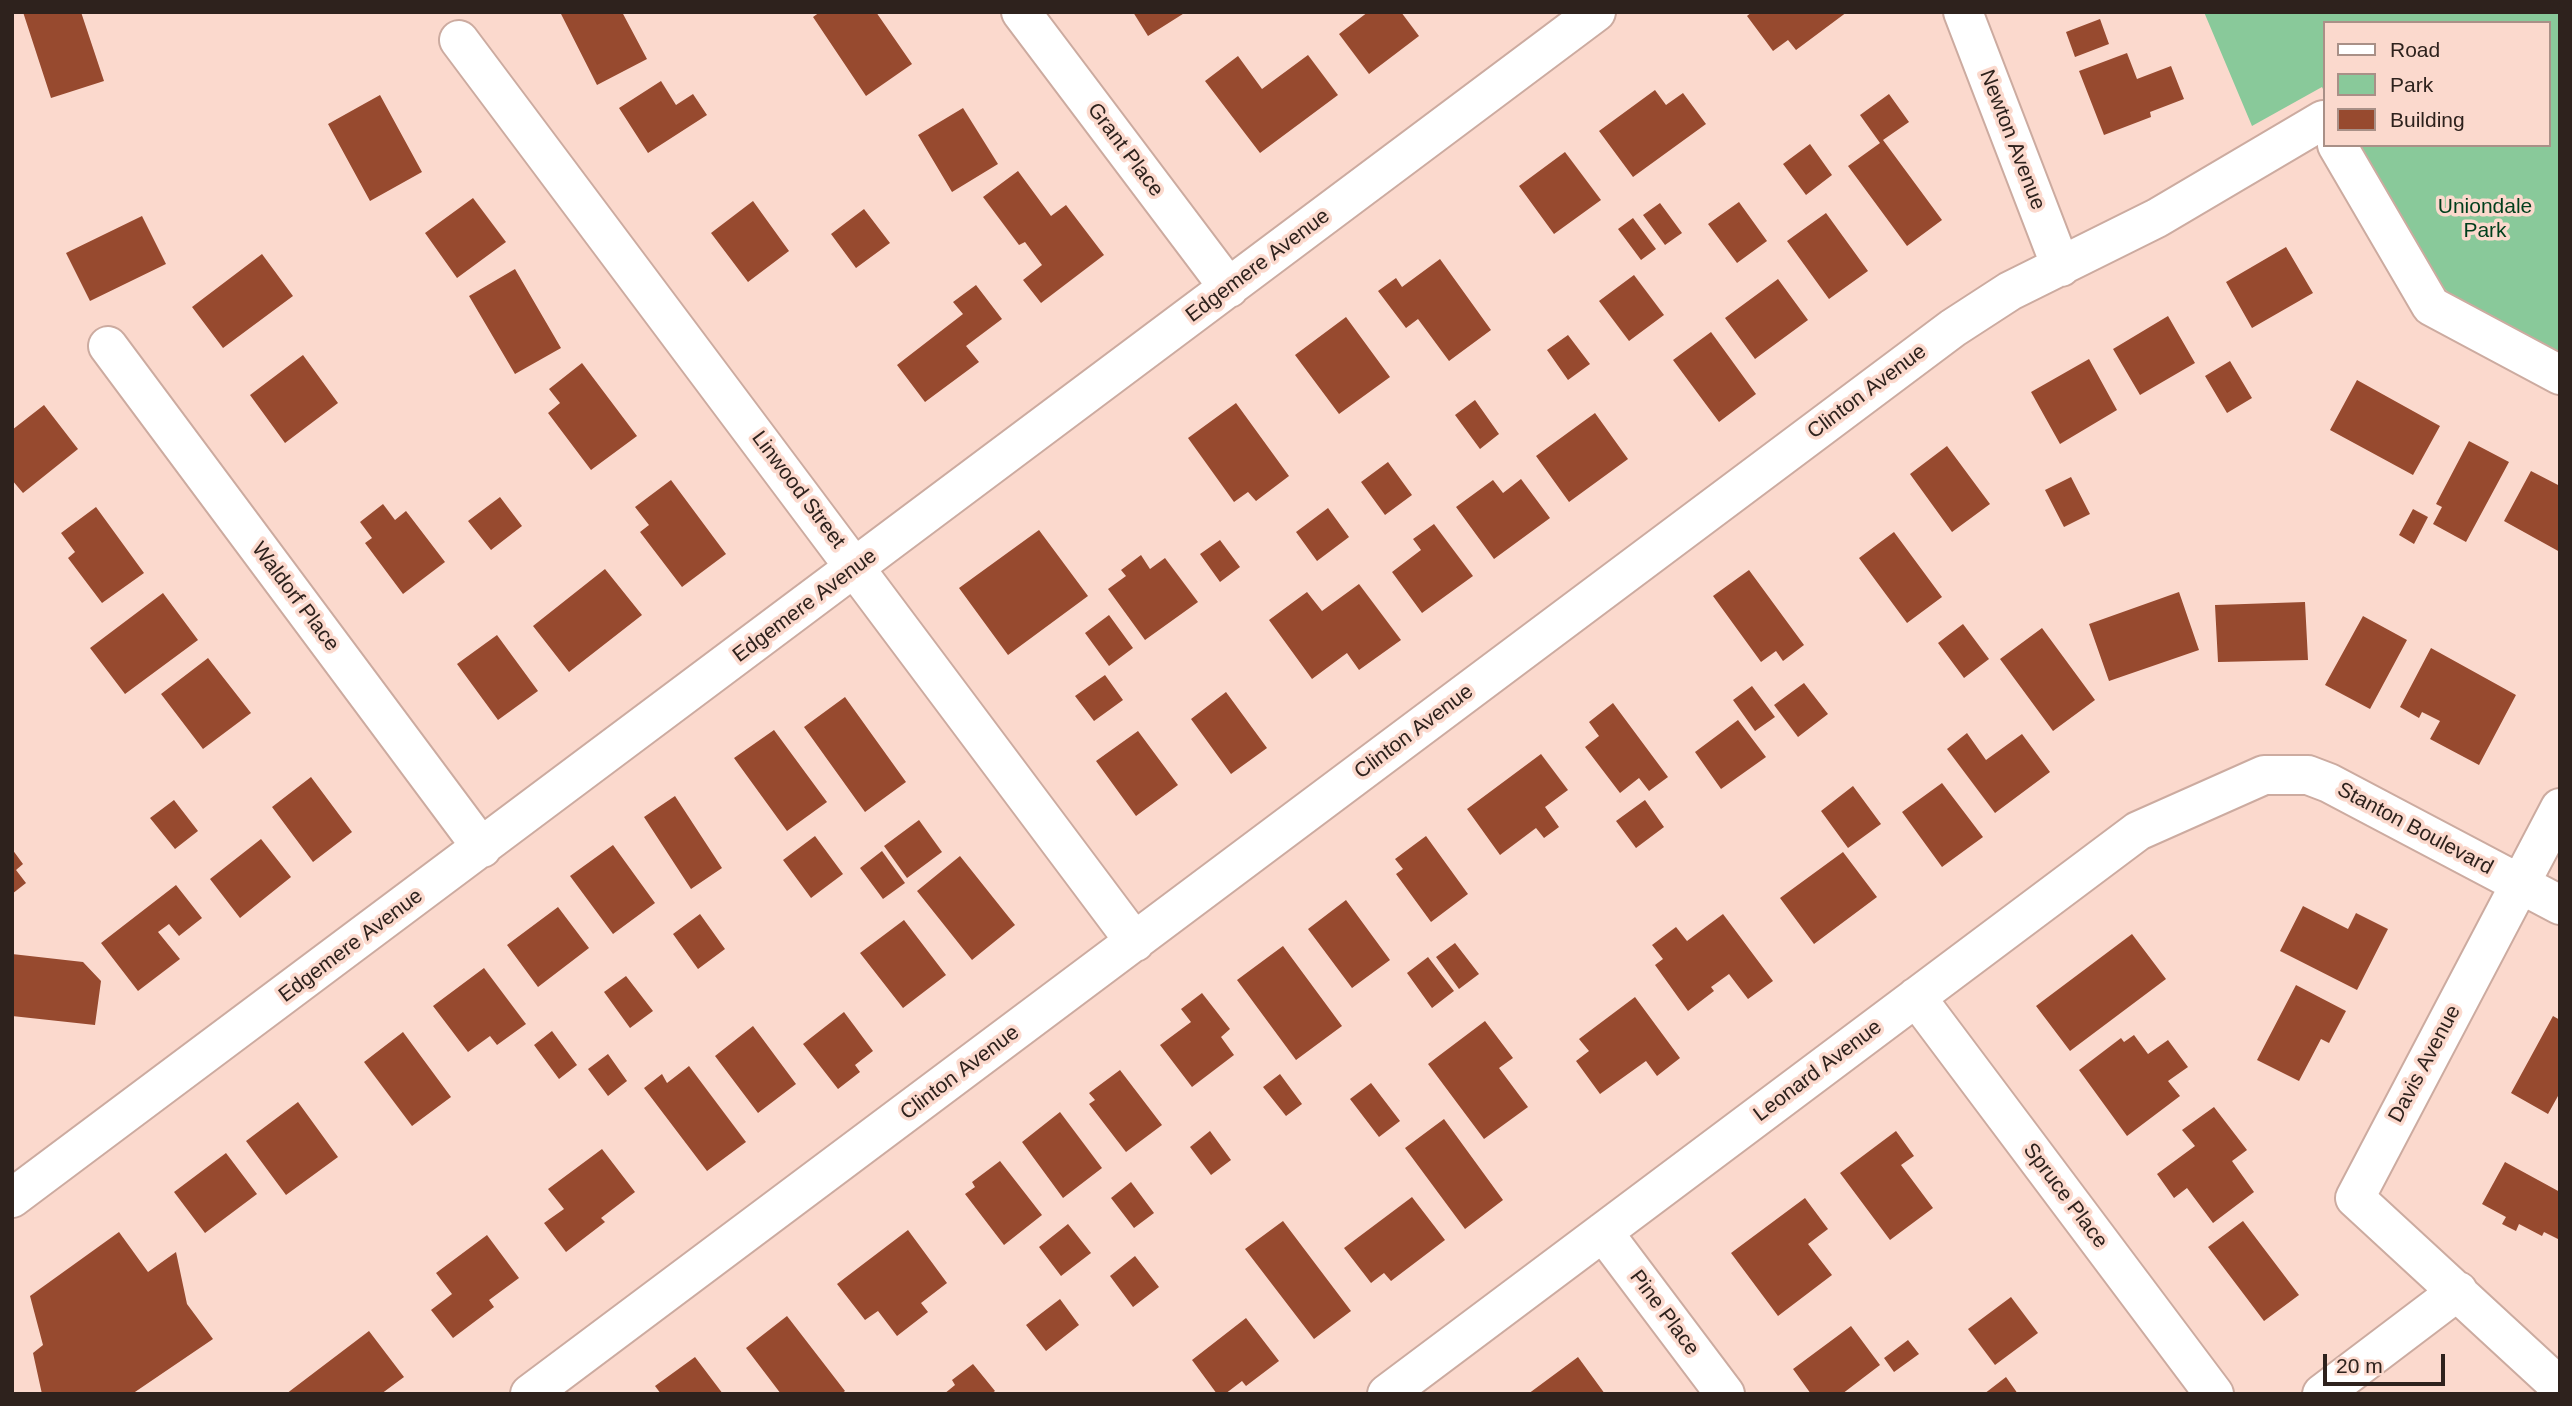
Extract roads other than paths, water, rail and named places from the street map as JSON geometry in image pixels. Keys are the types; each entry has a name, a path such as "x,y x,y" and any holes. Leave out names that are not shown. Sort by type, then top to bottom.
{"street":[{"name":"Grant Place","path":"1021,12 1229,288"},
{"name":"Edgemere Avenue","path":"12,1198 1596,12"},
{"name":"Newton Avenue","path":"1963,12 2061,267"},
{"name":"Linwood Street","path":"459,40 1135,942"},
{"name":"Clinton Avenue","path":"530,1394 1953,328 2010,292 2157,218 2323,120 2324,122"},
{"path":"2338,147 2431,306 2560,375"},
{"name":"Waldorf Place","path":"108,346 482,848"},
{"name":"Stanton Boulevard","path":"2264,775 2308,775 2329,783 2560,905"},
{"name":"Leonard Avenue","path":"1387,1394 2138,831 2264,775"},
{"name":"Davis Avenue","path":"2458,1291 2355,1198 2560,808"},
{"name":"Spruce Place","path":"1916,997 2214,1394"},
{"name":"Pine Place","path":"1603,1232 1725,1394"},
{"path":"2322,1394 2458,1291 2560,1387"}],"park label":[{"name":"Uniondale Park","path":"2485,219"}]}
